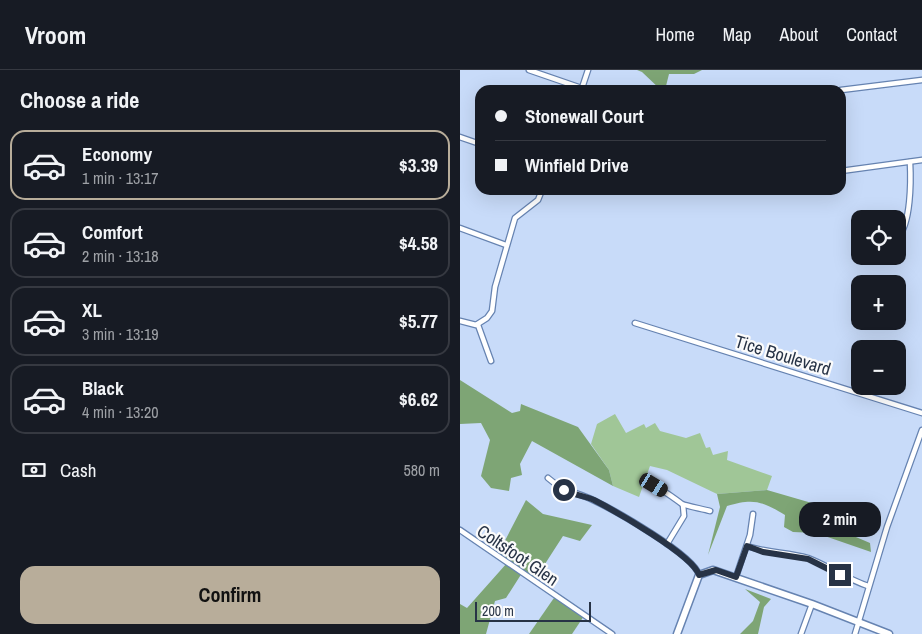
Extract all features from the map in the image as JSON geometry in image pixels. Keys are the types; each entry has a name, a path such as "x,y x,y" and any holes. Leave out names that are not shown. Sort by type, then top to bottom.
{"main road":[{"path":"677,634 699,575 716,570 889,634"}],"street":[{"path":"529,70 572,85"},
{"path":"585,85 588,70"},
{"path":"846,89 922,80"},
{"path":"460,137 475,142"},
{"path":"846,170 922,160"},
{"path":"906,217 910,186 910,162"},
{"path":"478,325 492,311 494,287 515,218 538,200 540,195"},
{"path":"460,228 506,245"},
{"path":"460,320 478,325"},
{"name":"Tice Boulevard","path":"635,323 922,413"},
{"path":"478,325 491,361"},
{"path":"855,634 868,586 922,430"},
{"path":"548,478 564,490 595,501 667,544 689,560 697,568 699,575"},
{"path":"643,482 654,485 683,505 690,505 710,511"},
{"path":"667,544 684,516 683,505"},
{"path":"736,577 747,546 753,514"},
{"name":"Coltsfoot Glen","path":"460,530 612,634"},
{"path":"747,546 763,552 808,559 848,579 868,586"},
{"path":"801,634 812,604"}],"green space":[{"path":"637,70 702,70 694,74 669,74 666,85 656,85 642,72"},
{"path":"460,380 512,413 520,411 521,404 578,427 609,470 613,486 532,441 520,464 522,475 511,478 509,491 491,488 481,476 490,440 481,423 460,424"},
{"path":"615,414 626,433 644,424 646,428 655,423 660,431 686,438 700,433 706,448 710,447 713,455 728,451 727,460 772,476 767,490 717,494 667,470 650,466 639,497 613,486 609,470 591,444 597,424"},
{"path":"767,490 829,508 823,523 870,543 871,552 816,533 793,532 784,527 785,515 757,502 744,502 727,506 708,555 720,507 717,494"},
{"path":"526,500 543,514 592,525 580,541 563,536 534,581 522,573 506,598 495,601 486,634 460,634 460,604 467,608 507,563 497,556"},
{"path":"745,589 771,599 764,607 758,634 740,634 753,621 760,602"},
{"path":"556,595 584,616 572,634 529,634"}],"route":[{"path":"564,490 595,501 671,547 689,560 697,568 699,575 716,570 736,577 747,546 763,552 799,556 817,562 840,575"}]}
